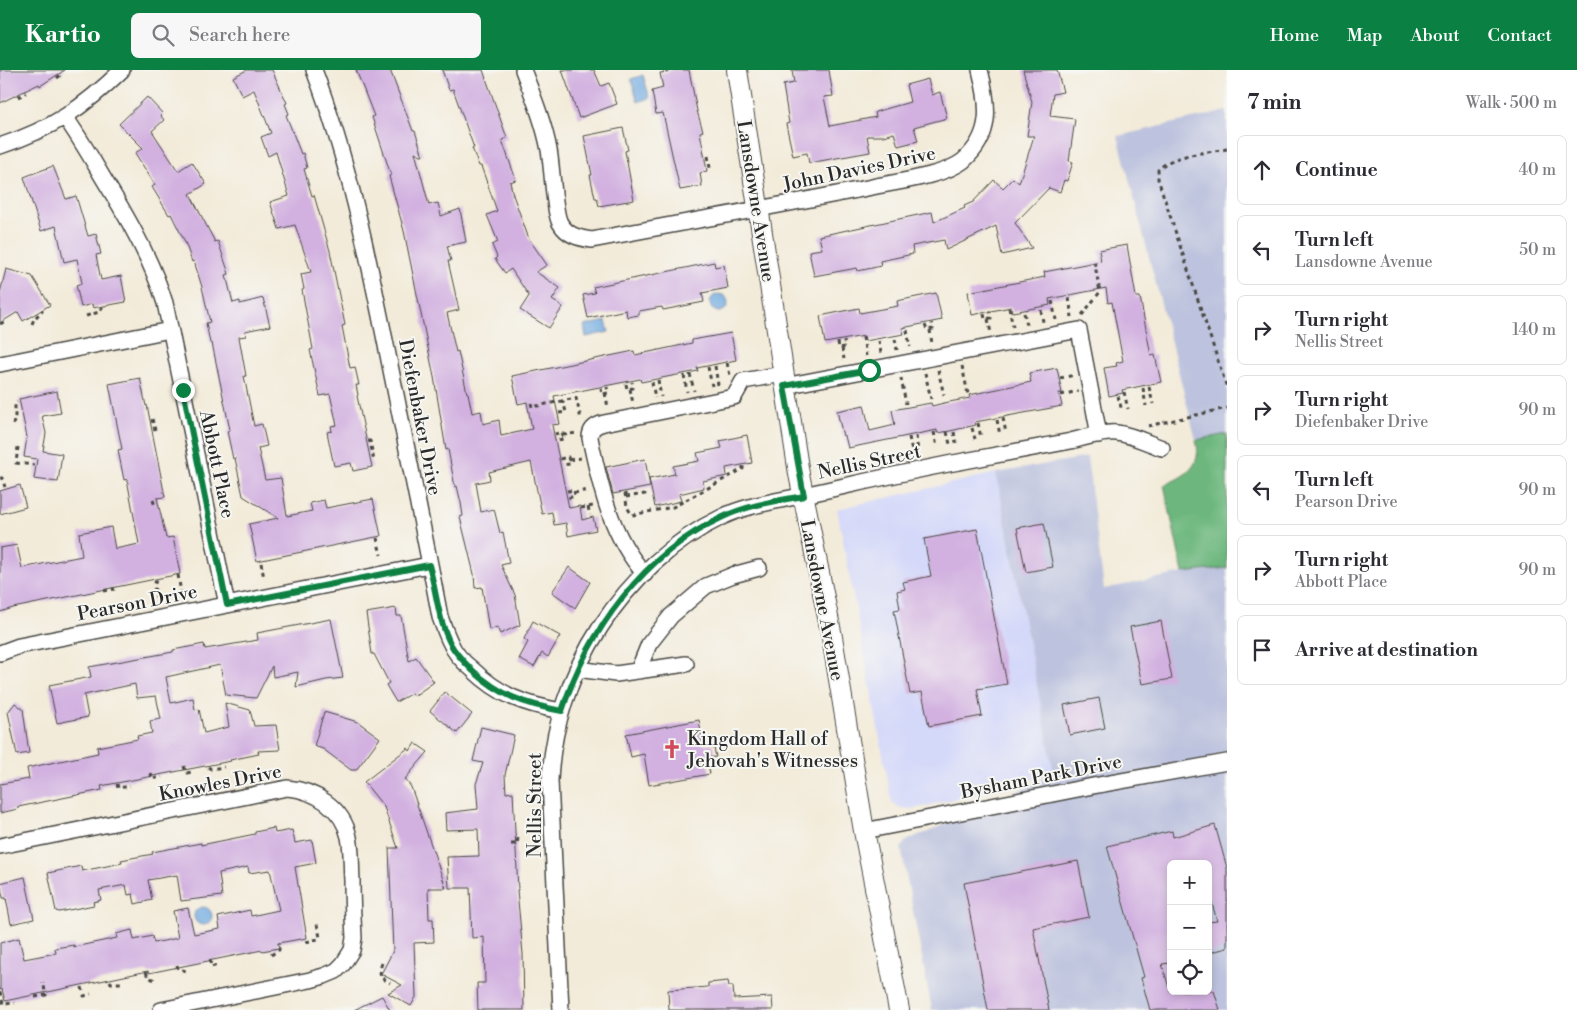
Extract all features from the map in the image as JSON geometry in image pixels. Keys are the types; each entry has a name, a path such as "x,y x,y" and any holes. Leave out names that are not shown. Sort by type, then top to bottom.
{"main road":[{"name":"Lansdowne Avenue","path":"736,70 804,496 832,637 864,831 899,1010"}],"street":[{"path":"0,146 34,134 65,117 86,102 122,70"},
{"name":"Diefenbaker Drive","path":"314,70 336,133 353,191 388,355 429,565 445,631 450,643 464,661 498,691 530,704 562,711"},
{"name":"John Davies Drive","path":"523,70 540,116 549,149 558,221 568,233 578,238 592,240 758,210 935,173 957,164 977,145 986,120 987,97 980,70"},
{"name":"Abbott Place","path":"65,117 120,203 148,257 163,297 227,605"},
{"path":"0,364 170,330"},
{"path":"644,574 632,560 621,540 602,495 590,438 592,429 598,424 734,397 743,381 784,380 898,365 1080,330 1100,435"},
{"name":"Nellis Street","path":"561,1010 550,780 554,742 562,711 577,668 610,613 644,574 698,530 723,517 762,504 937,466 1100,435 1116,433 1162,448"},
{"name":"Pearson Drive","path":"0,653 19,646 429,565"},
{"path":"638,671 649,644 671,616 698,592 706,586 760,568"},
{"path":"577,668 616,674 686,664"},
{"name":"Bysham Park Drive","path":"864,831 1227,762"},
{"name":"Knowles Drive","path":"0,846 287,788 300,789 313,794 332,806 344,824 350,841 354,938 352,950 343,964 336,971 310,980 161,1010"}],"path":[{"path":"57,78 62,74"},
{"path":"18,97 26,93"},
{"path":"1227,149 1178,158 1164,163 1158,170 1158,179 1227,388"},
{"path":"708,156 710,168"},
{"path":"1073,320 1079,318 1100,292 1094,260"},
{"path":"86,316 99,312 103,306"},
{"path":"1009,308 1016,342"},
{"path":"32,324 43,310"},
{"path":"984,314 986,319 992,318 990,312"},
{"path":"0,324 6,321"},
{"path":"926,325 927,330 930,330 933,329 932,323"},
{"path":"838,342 839,348 842,348 845,347 844,341"},
{"path":"959,353 968,394"},
{"path":"928,359 944,396"},
{"path":"928,359 931,399"},
{"path":"898,365 906,404"},
{"path":"715,366 718,400"},
{"path":"708,367 718,400"},
{"path":"626,384 627,389 633,388 632,382"},
{"path":"601,388 602,394 608,392 607,387"},
{"path":"1149,387 1153,404"},
{"path":"1142,388 1146,406"},
{"path":"1124,392 1128,409"},
{"path":"531,403 532,407 544,405 550,401 563,401 569,397 576,396 580,418 592,429"},
{"path":"1118,396 1122,410"},
{"path":"543,400 544,405"},
{"path":"559,414 566,412 563,401"},
{"path":"13,425 15,403 18,402"},
{"path":"1144,427 1227,408"},
{"path":"1003,418 1006,433"},
{"path":"152,419 154,430"},
{"path":"997,420 1000,435"},
{"path":"978,423 981,438"},
{"path":"972,428 975,440"},
{"path":"555,434 562,432 564,439 556,440"},
{"path":"934,432 937,447"},
{"path":"947,432 950,444"},
{"path":"954,432 956,443"},
{"path":"916,436 918,451"},
{"path":"909,437 912,452"},
{"path":"368,441 370,441 374,461"},
{"path":"18,447 16,462 34,465"},
{"path":"560,458 568,457 570,464 562,465"},
{"path":"644,490 645,494 625,495 632,515 673,506 720,480 737,473 743,469 743,466"},
{"path":"737,468 737,473"},
{"path":"0,478 2,478 5,487"},
{"path":"713,480 714,485"},
{"path":"567,491 574,490 575,496 568,498"},
{"path":"690,493 690,498"},
{"path":"153,500 155,506"},
{"path":"588,506 590,515"},
{"path":"377,538 381,555"},
{"path":"261,563 264,578"},
{"path":"178,575 181,593"},
{"path":"156,580 154,586 156,598"},
{"path":"104,591 115,589"},
{"path":"184,766 186,773 193,772"},
{"path":"208,767 211,769 224,767"},
{"path":"151,773 152,779 162,777"},
{"path":"117,784 118,788 130,786"},
{"path":"511,844 517,844 518,838"},
{"path":"306,942 320,937 317,924"},
{"path":"271,955 279,950 279,944"},
{"path":"210,960 211,967 218,966"},
{"path":"382,963 380,974 382,978 390,983"},
{"path":"177,965 178,969 187,970"},
{"path":"146,972 148,977 155,980"},
{"path":"110,981 111,983 124,983"},
{"path":"35,997 46,995 43,982"},
{"path":"82,987 84,996 91,994"},
{"path":"0,992 3,1004 14,1003"}],"shaded area":[{"path":"1227,111 1227,434 1196,440 1118,136"},
{"path":"1087,457 1104,589 1183,573 1227,568 1227,1010 932,1010 901,848 905,842 918,835 1054,774 996,473"},
{"path":"996,473 1054,774 914,809 901,808 892,803 837,509"}],"green space":[{"path":"1227,434 1227,568 1183,573 1164,485 1185,474 1194,464 1197,457 1196,440"}],"water":[{"path":"643,75 650,98 638,102 631,79"},
{"path":"719,294 725,297 728,303 725,309 719,312 713,309 710,303 713,297"},
{"path":"606,321 609,332 586,337 584,326"},
{"path":"203,907 209,910 212,916 209,922 203,925 197,922 194,916 197,910"}],"building":[{"path":"0,70 65,70 40,86 39,84 0,103"},
{"path":"247,70 272,70 287,103 285,104 289,114 286,115 301,154 303,153 307,168 304,169 312,196 314,195 330,251 345,325 342,326 350,368 355,367 359,385 356,385 357,396 372,467 353,471 351,463 334,466 327,432 332,431 331,426 337,425 330,394 320,396 310,350 313,349 302,290 304,289 301,274 311,272 295,225 279,229 270,202 289,196 276,152 268,156 261,137 271,133 254,90 242,96 233,77"},
{"path":"356,70 390,70 423,156 415,152 429,205 438,203 441,216 460,209 466,242 447,246 451,261 448,261 459,310 447,313 472,413 481,411 483,424 499,420 501,436 532,429 527,402 518,404 512,376 634,351 635,355 692,343 692,340 731,333 736,360 697,368 698,371 641,382 640,379 554,396 560,424 552,425 569,508 580,506 582,520 593,517 596,530 568,536 566,523 554,525 552,512 542,514 531,462 489,472 490,480 476,483 481,512 494,509 500,533 503,532 509,563 501,565 515,595 520,625 500,634 497,627 489,630 482,587 475,588 474,574 460,517 463,516 461,503 457,486 455,487 448,449 446,450 434,377 404,231 389,176 391,175 372,117 374,116"},
{"path":"442,70 483,70 507,138 502,140 516,180 510,182 513,195 529,239 547,265 536,272 560,288 552,300 563,307 549,328 520,310 529,296 511,269 505,273 495,259 497,257 492,245 498,242 487,215 497,211 481,166 479,166 472,148 474,148 453,89 449,90"},
{"path":"562,70 594,70 601,86 609,83 617,104 579,118"},
{"path":"669,70 689,70 703,131 700,132 707,171 700,173 702,186 680,190 663,113 656,114 652,91 663,88 660,73 669,72"},
{"path":"792,70 829,70 833,96 824,97 830,126 876,117 875,112 910,102 906,85 928,79 932,95 940,92 947,118 914,127 918,141 898,146 894,133 883,136 867,136 870,152 809,163 807,153 793,156 786,124 789,123 783,85 794,83"},
{"path":"1023,70 1057,70 1063,92 1053,94 1050,116 1075,119 1069,161 1073,162 1067,181 1064,180 1060,192 1049,188 1015,223 1032,248 1002,255 996,226 946,250 944,240 912,246 913,254 880,261 881,266 858,271 857,268 814,276 809,251 822,249 819,236 932,212 934,222 965,208 964,206 973,202 994,180 1003,188 1013,178 1019,183 1034,136 1027,136 1032,102"},
{"path":"147,97 163,114 161,116 164,120 152,131 178,171 192,162 206,184 190,194 215,242 218,241 229,274 226,275 233,303 240,301 240,304 263,298 270,326 245,331 246,336 239,337 246,376 244,376 254,426 262,424 267,446 258,448 265,480 281,478 287,516 312,511 310,503 324,500 326,508 373,499 381,536 257,561 249,524 278,518 243,496 227,431 230,430 206,323 210,322 194,261 192,262 185,242 171,214 169,215 152,187 155,185 135,153 143,148 119,124"},
{"path":"623,128 628,150 625,151 634,200 599,206 597,198 595,198 590,175 592,175 584,136"},
{"path":"53,166 66,199 76,196 88,236 96,234 101,254 96,255 101,280 121,276 126,302 93,308 92,304 81,307 76,285 82,283 77,259 64,262 56,226 41,231 24,177"},
{"path":"1127,245 1136,297 1140,297 1151,356 1155,355 1161,382 1122,390 1123,393 1109,396 1104,368 1117,366 1116,363 1123,361 1112,302 1108,303 1106,288 1049,299 1050,305 1012,312 1011,307 972,315 968,292 1045,277 1044,272 1101,261 1099,250"},
{"path":"714,262 715,267 724,265 728,288 702,293 704,302 663,310 662,307 639,311 639,315 627,317 626,310 588,318 583,295 595,293 593,287"},
{"path":"6,269 32,276 50,305 23,321 18,312 0,323 0,293"},
{"path":"936,293 942,320 902,328 904,334 865,341 864,336 825,343 820,316 859,308 860,313 898,306 897,301"},
{"path":"1057,368 1062,393 1059,393 1062,406 975,422 976,425 950,431 937,433 937,430 848,448 845,436 843,436 837,411 864,405 870,431 895,425 892,410 931,403 932,406 970,398 969,395 1031,382 1029,373"},
{"path":"140,378 165,497 157,498 166,538 173,537 180,574 0,612 0,548 17,545 22,568 82,556 79,533 111,527 115,549 139,544 127,479 124,480 118,450 122,449 109,384"},
{"path":"57,391 61,413 42,416 46,433 43,451 62,454 58,482 34,479 37,459 24,457 27,437 19,399"},
{"path":"747,435 752,463 726,468 727,476 703,481 704,488 679,494 681,501 655,507 649,479 675,474 673,466 699,461 697,453 722,448 720,441"},
{"path":"645,459 650,487 613,494 606,467"},
{"path":"20,485 26,507 0,514 0,491"},
{"path":"1044,523 1053,567 1026,572 1017,528"},
{"path":"977,529 1007,684 977,689 982,716 929,726 922,692 910,694 894,610 900,609 897,591 905,589 903,582 931,576 924,539"},
{"path":"569,567 590,582 575,608 552,592"},
{"path":"396,608 397,616 401,616 409,661 416,657 434,682 414,696 412,693 396,702 386,685 389,683 374,654 372,654 366,613"},
{"path":"331,619 343,678 296,687 298,672 273,677 272,666 256,698 226,695 220,665 166,677 171,703 193,698 195,710 199,709 204,733 229,727 225,703 250,710 254,726 276,725 280,750 258,751 259,754 231,761 101,786 102,790 18,807 18,809 0,813 0,784 29,779 27,768 98,753 97,747 138,739 137,736 152,733 150,721 161,719 156,696 137,698 135,684 84,695 88,717 57,723 49,685 91,677 89,667 173,652 173,650 204,644 205,649 258,640 257,633"},
{"path":"533,621 560,636 548,657 542,653 534,667 519,659 528,642 524,639"},
{"path":"1161,621 1172,679 1142,684 1130,627"},
{"path":"445,692 472,714 457,733 430,711"},
{"path":"1099,698 1105,728 1070,735 1064,705"},
{"path":"15,703 23,709 29,753 17,755 8,712"},
{"path":"324,712 358,722 380,738 356,770 351,770 323,749 314,746"},
{"name":"Kingdom Hall of Jehovah's Witnesses","path":"699,720 703,745 713,744 716,757 707,758 710,774 649,785 644,754 631,757 626,734"},
{"path":"481,727 514,735 505,775 506,793 513,792 517,890 523,954 524,1010 478,1010 477,983 485,983 484,937 472,938 470,888 449,888 447,857 479,856 478,829 446,830 445,813 478,809 476,784 483,763 473,761"},
{"path":"415,743 428,752 405,779 411,787 446,888 428,888 429,919 433,919 434,942 414,943 416,997 411,1006 388,993 402,985 381,974 393,951 389,848 398,848 384,807 364,782 408,748 410,751"},
{"path":"1215,825 1227,868 1227,948 1212,952 1212,922 1217,921 1212,903 1212,860 1167,860 1167,963 1162,964 1167,981 1167,995 1212,995 1212,991 1214,991 1220,1010 1150,1010 1141,978 1144,977 1107,846 1172,831 1173,837"},
{"path":"274,828 275,833 292,830 295,843 312,840 316,863 295,867 307,938 278,943 279,948 149,973 148,971 5,1001 2,989 0,990 0,943 19,938 24,959 56,953 55,948 74,945 74,947 117,938 116,934 132,930 134,940 152,936 154,943 178,938 173,911 188,908 194,934 220,929 218,917 250,910 251,916 279,910 270,870 249,873 248,867 219,873 222,896 181,901 177,875 148,880 152,900 135,904 133,894 128,895 126,885 99,890 101,900 93,902 94,905 59,912 56,911 48,873 81,866 82,871 122,863 121,860 153,854 152,852 201,843 201,845 255,834 255,832"},
{"path":"1078,861 1089,917 1033,928 1049,1010 988,1010 964,883"},
{"path":"25,877 34,919 11,924 6,898 3,898 0,883"},
{"path":"728,981 729,986 733,986 734,999 772,997 773,1010 669,1010 668,990 708,987 708,983"},
{"path":"382,996 390,1010 354,1010"}],"place":[{"name":"Kingdom Hall of Jehovah's Witnesses","path":"672,749"}],"route":[{"path":"183,390 227,605 429,565 445,631 450,643 464,661 498,691 530,704 562,711 576,671 610,613 658,561 698,530 723,517 762,504 804,496 798,474 784,386 869,370"}]}
